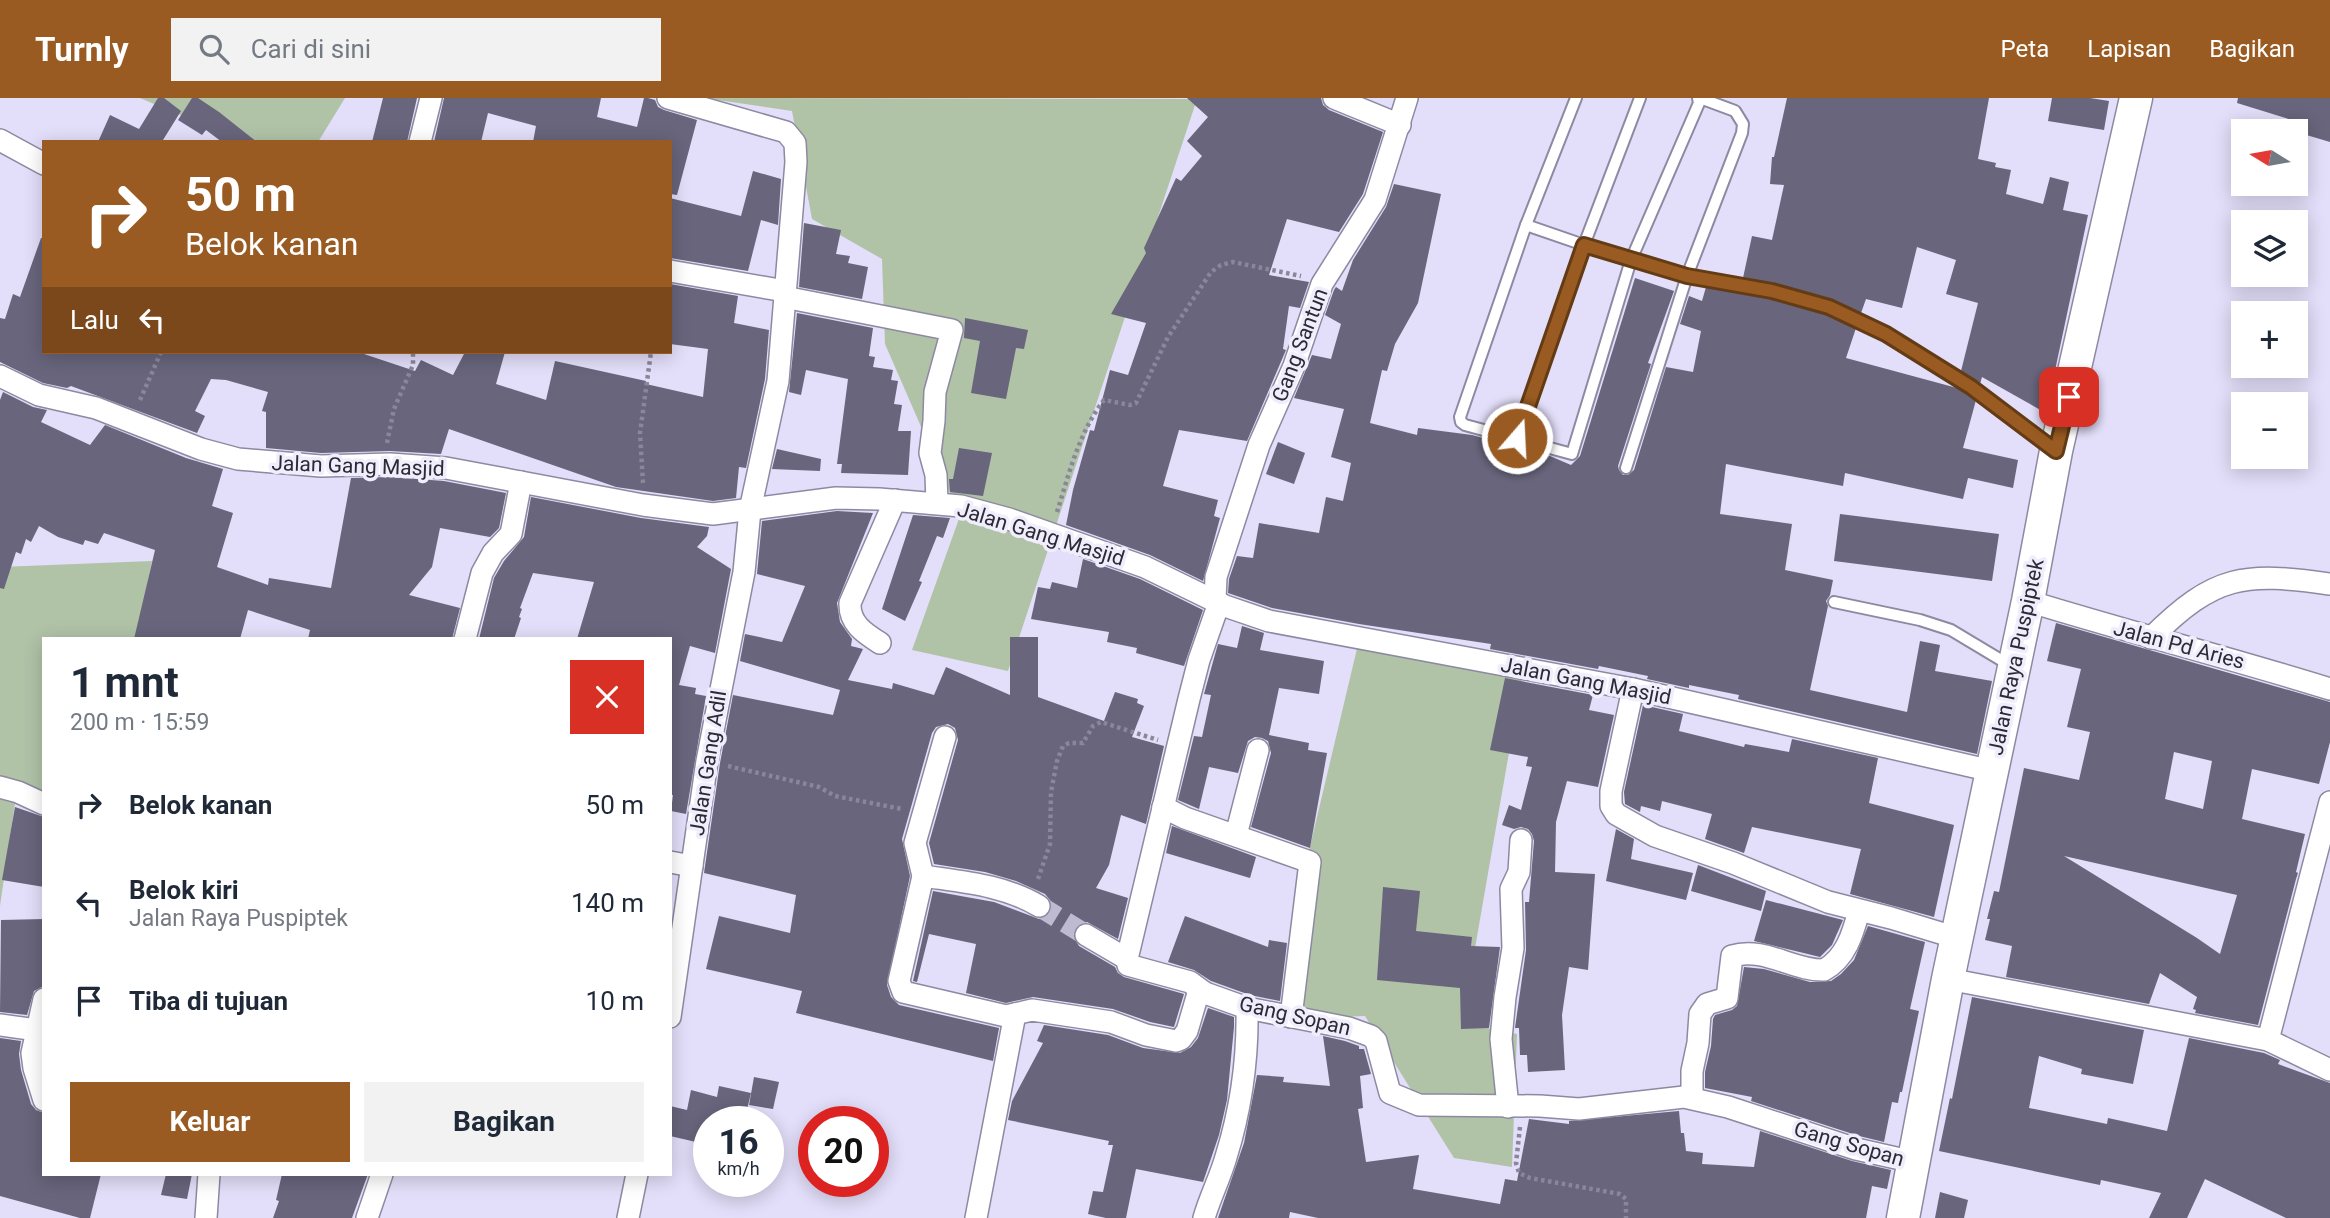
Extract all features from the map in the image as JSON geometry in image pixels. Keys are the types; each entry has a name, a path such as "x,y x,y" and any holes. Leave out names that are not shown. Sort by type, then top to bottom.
{"main road":[{"name":"Jalan Raya Puspiptek","path":"1903,1218 1948,979 2028,601 2056,451 2136,98"}],"street":[{"path":"420,140 431,98"},
{"name":"Jalan Gang Adil","path":"668,98 781,131 793,139 796,162 778,381 750,510 744,572 707,761 672,993"},
{"path":"1334,98 1400,125"},
{"name":"Gang Santun","path":"1217,601 1216,577 1259,445 1294,366 1324,280 1370,210 1407,98"},
{"path":"0,140 42,163"},
{"path":"672,271 952,330 934,392 930,453 936,475 937,503"},
{"name":"Jalan Gang Masjid","path":"0,376 39,395 96,408 201,450 238,459 321,466 381,464 446,468 643,505 713,514 836,498 937,503 974,509 1145,566 1245,614 1306,629 1633,689 1992,771"},
{"path":"466,637 482,573 493,553 511,534 521,482"},
{"path":"880,643 853,621 850,603 895,500"},
{"path":"2151,638 2179,610 2230,582 2256,577 2281,577 2330,584"},
{"path":"1127,959 1199,660 1217,601"},
{"name":"Jalan Pd Aries","path":"2028,601 2330,689"},
{"path":"1633,689 1611,791 1611,806 1616,814 1655,836 1733,863 1828,902 1957,938"},
{"path":"945,737 915,846 923,876 899,981 900,989 906,993 1006,1016 1032,1010 1111,1022 1146,1035 1179,1041 1187,1031 1197,997 1205,993"},
{"path":"1236,835 1258,750"},
{"path":"0,787 42,803"},
{"path":"2268,1040 2330,802"},
{"path":"1163,807 1185,818 1310,862 1292,1017"},
{"path":"1516,1107 1502,1039 1513,947 1511,889 1519,872 1521,840"},
{"path":"672,862 692,866"},
{"path":"923,876 996,888 1034,902"},
{"path":"1692,1098 1692,1071 1698,1044 1700,1014 1707,1004 1727,998 1732,956 1742,953 1758,955 1824,970 1834,963 1846,947 1860,911"},
{"name":"Gang Sopan","path":"1086,935 1127,959 1130,966 1190,982 1205,993 1247,1008 1349,1028 1371,1035 1376,1041 1388,1090 1400,1099 1419,1105 1578,1109 1676,1097 1692,1098 1856,1149 1914,1162"},
{"path":"1948,979 2268,1040 2330,1070"},
{"path":"42,1008 33,1062 42,1093"},
{"path":"1204,1218 1225,1159 1238,1107 1246,1057 1247,1008"},
{"path":"976,1218 1015,1014"},
{"path":"0,1026 37,1030"},
{"path":"206,1218 209,1176"},
{"path":"367,1218 381,1176"},
{"path":"628,1218 637,1176"}],"lane":[{"path":"1576,98 1526,225 1460,417 1465,425 1572,454 1632,260 1699,98 1735,111 1743,124 1742,133 1687,276 1626,468"},
{"path":"1517,438 1584,245 1640,98"},
{"path":"1526,225 1687,276 1772,291 1829,307 1886,334 1971,387 2056,451"},
{"path":"1834,603 1920,620 1951,631 2013,667"}],"path":[{"path":"1050,533 1078,447 1096,411 1106,400 1130,405 1136,403 1168,337 1212,272 1221,265 1233,262 1324,280"},
{"path":"131,421 160,354"},
{"path":"381,464 394,409 413,365 413,354"},
{"path":"643,505 640,433 651,354"},
{"path":"1034,902 1050,844 1051,792 1063,746 1083,743 1093,726 1101,722 1178,746"},
{"path":"707,761 819,787 835,796 923,814"},
{"path":"1516,1107 1516,1167 1520,1173 1530,1178 1620,1194 1626,1199 1626,1218"}],"green space":[{"path":"140,98 345,98 319,140 239,140"},
{"path":"704,98 1197,99 1008,671 912,650 960,516 885,344 882,259 812,219 792,111"},
{"path":"152,561 136,637 42,637 42,808 15,803 0,906 0,567"},
{"path":"1360,636 1523,672 1462,1023 1517,1034 1512,1167 1454,1158 1365,1016 1302,1018 1308,855"}],"building":[{"path":"158,98 164,98 181,111 163,140 99,140 110,115 139,129"},
{"path":"192,98 198,98 254,140 219,140 206,130 202,135 178,120"},
{"path":"383,98 417,98 407,140 372,140"},
{"path":"444,98 601,98 597,117 637,127 644,98 648,98 655,100 658,107 664,110 697,120 677,195 672,194 672,140 533,140 536,126 488,113 481,140 434,140"},
{"path":"1187,98 1321,98 1323,105 1329,110 1383,132 1363,194 1339,232 1287,219 1269,275 1309,282 1300,308 1289,306 1283,349 1286,350 1247,441 1179,430 1163,486 1218,500 1214,516 1220,518 1203,581 1150,555 1066,525 1090,430 1094,431 1110,370 1128,375 1146,323 1111,314 1146,253 1144,248 1176,178 1181,181 1202,156 1187,141 1208,117"},
{"path":"1787,98 1989,98 1978,159 1996,163 1995,167 2011,170 2006,194 2043,204 2050,177 2069,182 2063,210 2088,215 2046,413 1982,377 1980,384 1961,371 1978,303 1946,294 1956,260 1917,247 1902,308 1866,299 1861,313 1831,299 1774,283 1743,278 1752,236 1772,240 1784,185 1770,184 1772,157"},
{"path":"2052,98 2109,101 2104,130 2048,121"},
{"path":"2238,98 2330,98 2330,142 2308,135 2308,119 2289,119 2237,103"},
{"path":"753,171 781,179 778,225 761,220 748,271 672,258 672,199 741,216"},
{"path":"1394,184 1441,194 1418,303 1395,344 1387,371 1382,370 1370,423 1417,435 1418,428 1472,435 1550,456 1571,465 1580,456 1635,278 1674,291 1648,363 1651,364 1618,466 1623,475 1634,470 1666,367 1693,372 1701,331 1680,324 1689,296 1702,301 1706,287 1770,299 1826,314 1856,328 1846,358 1957,388 1976,400 1963,448 2018,460 2013,488 1968,478 1963,499 1845,473 1843,486 1726,464 1720,514 1792,524 1785,570 1833,580 1826,601 1828,606 1810,690 1907,712 1920,641 1940,645 1935,671 1992,681 1977,754 1738,699 1739,695 1689,685 1689,688 1599,666 1598,669 1490,649 1491,644 1272,608 1228,593 1229,579 1237,556 1253,558 1259,523 1319,533 1326,497 1343,501 1351,463 1331,457 1344,409 1294,398 1312,355 1331,359 1341,324 1325,315 1334,290 1336,287 1342,291 1353,260 1386,207"},
{"path":"804,223 841,230 836,254 850,256 848,263 868,267 862,299 799,287"},
{"path":"42,238 42,354 364,354 415,371 421,360 453,375 464,354 504,354 496,384 546,400 555,361 703,397 708,349 672,344 672,284 738,296 734,323 769,330 765,379 746,468 739,467 736,498 713,501 616,487 449,429 441,454 390,451 321,453 266,448 266,412 262,411 268,392 226,380 211,379 195,411 205,416 197,433 71,386 67,388 43,383 0,362 0,318 5,319 13,294 20,297"},
{"path":"797,313 873,328 869,356 875,357 873,367 893,370 891,380 898,381 894,404 902,405 898,431 911,431 908,475 841,473 842,464 837,464 848,379 806,370 801,395 789,392"},
{"path":"965,318 1028,330 1024,349 1016,348 1006,399 971,393 980,341 964,338"},
{"path":"3,392 33,407 47,410 41,422 90,445 105,425 186,458 223,469 212,506 233,513 217,567 268,585 269,578 331,588 351,478 390,477 444,481 506,493 499,528 490,537 440,528 432,567 409,595 460,608 453,637 308,637 310,630 248,610 241,637 134,637 155,550 104,533 98,544 85,540 83,545 58,537 39,526 31,542 26,539 21,554 16,552 4,589 0,588 0,400"},
{"path":"1278,442 1305,453 1294,484 1266,474"},
{"path":"959,448 992,453 983,496 950,492 949,479 953,479"},
{"path":"777,449 821,459 820,471 772,469"},
{"path":"531,497 641,518 709,527 707,536 697,547 731,569 715,653 690,646 679,685 696,688 695,694 706,696 686,814 672,811 672,637 578,637 594,582 533,573 520,608 521,618 515,637 479,637 494,578 524,537"},
{"path":"837,511 873,513 837,603 840,622 852,639 851,646 863,649 848,680 892,689 893,683 934,695 946,667 1010,695 1010,637 1038,637 1038,697 1104,721 1115,692 1138,699 1137,703 1144,706 1132,737 1164,746 1146,824 1121,815 1109,865 1096,888 1128,898 1118,939 1087,922 1079,924 1073,936 1079,946 1115,967 1124,977 1184,994 1174,1027 1113,1009 1033,997 1006,1003 966,993 976,944 929,934 917,982 913,981 933,891 994,902 1039,919 1047,917 1052,906 1045,894 1016,881 985,872 934,864 929,843 958,740 955,728 948,724 936,727 932,733 902,839 910,876 887,985 891,997 899,1005 999,1028 993,1061 796,1013 802,991 706,969 719,916 790,933 796,895 704,873 733,695 833,715 840,690 740,661 745,634 782,642 805,586 757,574 762,521"},
{"path":"1840,514 1999,534 1992,581 1834,561"},
{"path":"913,515 950,518 943,538 937,536 919,581 922,582 905,621 882,609"},
{"path":"1083,559 1140,579 1203,610 1184,666 1136,653 1137,648 1107,642 1109,632 1031,619 1038,587 1050,589 1052,582 1077,588"},
{"path":"2056,623 2330,702 2330,742 2319,784 2252,769 2242,819 2305,834 2296,872 2298,873 2258,1025 2195,1013 2196,1010 2193,1009 2197,997 2160,973 2149,1004 2006,977 2012,946 1985,940 1994,891 1999,892 2024,768 2079,780 2090,732 2067,727 2081,669 2047,661","holes":["2174,752 2212,761 2203,809 2165,799","2064,856 2237,895 2220,954 2197,938"]},
{"path":"1242,626 1264,633 1260,650 1324,661 1319,694 1279,688 1269,735 1309,743 1308,750 1327,753 1310,848 1251,827 1271,753 1268,741 1262,738 1255,737 1248,741 1238,773 1209,767 1199,809 1178,800 1194,736 1202,737 1211,695 1204,694 1218,644 1237,648"},
{"path":"1505,678 1593,695 1589,710 1614,715 1598,787 1567,781 1556,822 1555,872 1595,874 1588,970 1569,967 1562,1015 1565,1070 1528,1072 1527,1055 1520,1055 1519,1028 1515,1028 1526,950 1525,902 1529,902 1534,841 1528,829 1514,829 1502,825 1509,805 1521,810 1532,767 1526,766 1528,757 1490,750"},
{"path":"1643,705 1683,714 1679,731 1744,747 1745,744 1789,752 1792,739 1878,758 1869,803 1954,825 1934,917 1850,894 1861,849 1752,827 1744,853 1705,839 1712,814 1662,801 1660,811 1641,806 1640,812 1625,804 1624,792"},
{"path":"15,807 42,816 42,887 2,880"},
{"path":"1172,826 1256,857 1250,878 1166,853"},
{"path":"1616,829 1634,839 1631,859 1693,873 1686,900 1606,881"},
{"path":"1698,865 1766,891 1761,911 1691,891"},
{"path":"1383,887 1420,891 1416,931 1472,937 1471,946 1500,947 1489,1028 1461,1029 1460,988 1377,980"},
{"path":"1766,900 1843,920 1832,945 1820,957 1754,941"},
{"path":"1185,916 1268,947 1269,940 1287,943 1280,1001 1250,995 1211,981 1194,970 1168,962"},
{"path":"42,919 42,987 34,991 27,1015 0,1012 1,920"},
{"path":"1868,926 1925,942 1910,1009 1919,1011 1902,1092 1898,1103 1892,1102 1884,1142 1751,1101 1752,1097 1705,1088 1713,1019 1715,1015 1737,1006 1744,967 1764,969 1810,982 1831,981 1854,960"},
{"path":"1972,997 2144,1030 2133,1084 2081,1074 2082,1069 2039,1056 2029,1108 2107,1124 2108,1118 2167,1131 2189,1038 2264,1053 2280,1060 2278,1064 2330,1083 2330,1218 2286,1218 2205,1179 2187,1218 2149,1218 2161,1193 2101,1180 2100,1185 1939,1151"},
{"path":"1208,1008 1234,1017 1234,1027 1227,1100 1219,1135 1203,1182 1136,1169 1126,1218 1088,1214 1093,1191 1103,1192 1113,1145 1108,1145 1109,1141 1008,1120 1012,1101 1043,1043 1037,1041 1044,1025 1108,1035 1143,1048 1180,1053 1191,1047 1198,1038"},
{"path":"1323,1036 1364,1049 1371,1074 1360,1076 1363,1108 1358,1109 1366,1162 1419,1155 1413,1189 1500,1204 1505,1179 1517,1181 1529,1119 1569,1124 1569,1121 1679,1111 1686,1151 1703,1153 1702,1164 1754,1167 1760,1131 1852,1161 1891,1170 1887,1189 1872,1186 1866,1218 1318,1218 1290,1212 1289,1218 1218,1218 1244,1143 1257,1075 1284,1077 1283,1082 1330,1086"},
{"path":"0,1038 21,1041 21,1070 31,1104 42,1112 42,1176 100,1176 90,1218 80,1218 0,1196"},
{"path":"754,1077 779,1082 774,1106 749,1105"},
{"path":"719,1086 751,1093 748,1106 693,1106 693,1141 672,1136 672,1106 687,1110 691,1090 717,1097"},
{"path":"166,1176 192,1176 187,1199 161,1195"},
{"path":"282,1176 367,1176 352,1218 273,1218 279,1201 276,1200"},
{"path":"1940,1192 1968,1200 1964,1218 1935,1218"}],"tunnel":[{"path":"1039,906 1086,935"}],"route":[{"path":"1517,438 1584,245 1687,276 1772,291 1829,307 1886,334 1971,387 2056,451 2069,397"}]}
